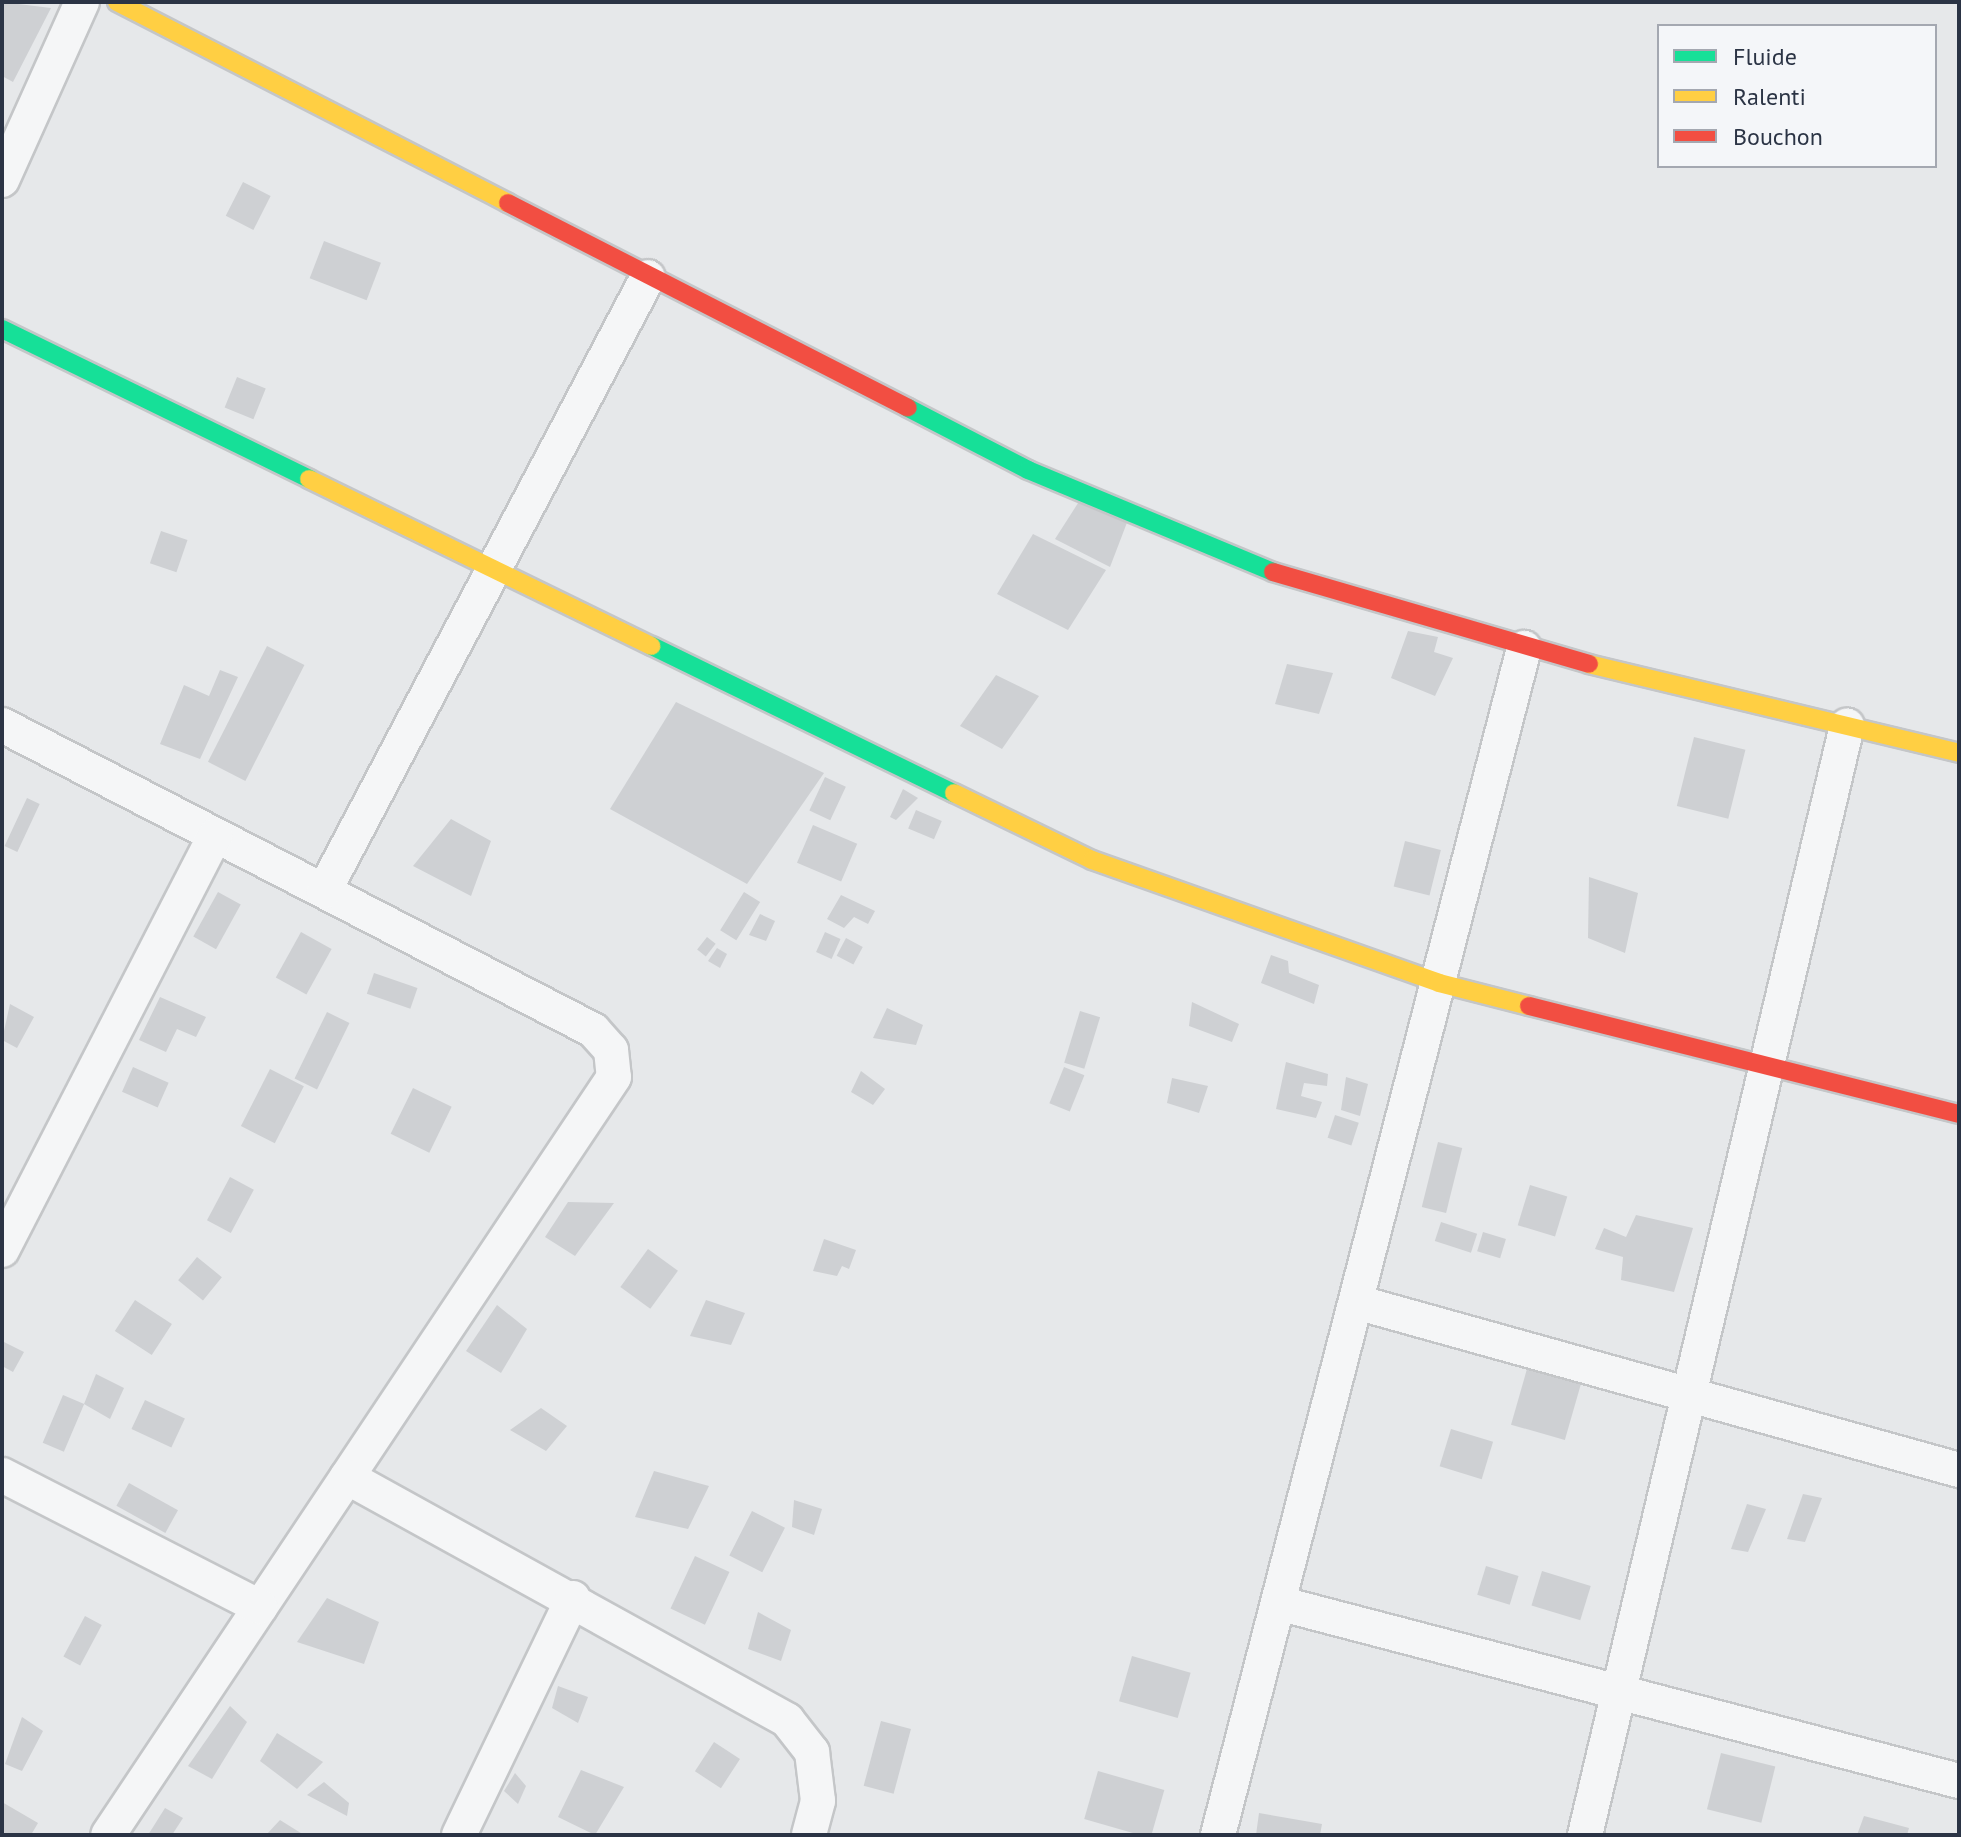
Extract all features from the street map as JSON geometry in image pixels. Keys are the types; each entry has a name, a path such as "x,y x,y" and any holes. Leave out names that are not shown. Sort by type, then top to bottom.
{"street":[{"path":"2,180 82,2"},
{"path":"117,2 1028,470 1234,560 1524,648 1959,753"},
{"path":"324,891 487,570 648,277"},
{"path":"2,329 487,570 1092,860 1439,983 1769,1069 1959,1114"},
{"path":"1218,1835 1524,648"},
{"path":"2,725 593,1030 611,1050 614,1077 108,1835"},
{"path":"1585,1835 1769,1069 1847,726"},
{"path":"2,1250 215,835"},
{"path":"1356,1302 1959,1470"},
{"path":"2,1475 260,1607"},
{"path":"347,1477 573,1598 787,1720 812,1752 818,1801 809,1835"},
{"path":"459,1835 573,1598"},
{"path":"1278,1603 1959,1781"}],"building":[{"path":"2,2 51,8 13,82 2,76"},
{"path":"243,182 271,196 253,230 226,216"},
{"path":"324,241 381,263 367,300 310,278"},
{"path":"237,377 266,389 253,419 225,408"},
{"path":"1080,500 1128,520 1110,567 1055,539"},
{"path":"161,531 187,540 176,572 150,563"},
{"path":"1033,534 1106,570 1068,630 997,594"},
{"path":"1408,631 1438,637 1434,652 1453,658 1435,696 1391,678"},
{"path":"267,646 304,665 245,781 208,762"},
{"path":"1287,664 1333,673 1319,714 1275,704"},
{"path":"220,670 238,677 200,759 160,744 184,685 209,696"},
{"path":"996,675 1039,696 1002,749 960,726"},
{"path":"676,702 824,773 747,884 610,809"},
{"path":"1694,737 1745,750 1728,819 1677,806"},
{"path":"825,777 846,787 830,820 809,811"},
{"path":"903,789 918,798 896,820 890,817"},
{"path":"27,798 40,804 17,852 5,846"},
{"path":"916,810 942,821 934,839 908,828"},
{"path":"451,819 491,841 471,896 413,866"},
{"path":"813,825 857,844 841,881 797,863"},
{"path":"1405,841 1441,850 1430,896 1394,887"},
{"path":"1589,877 1638,893 1625,953 1588,938"},
{"path":"218,892 241,905 216,949 193,937"},
{"path":"744,892 760,902 736,940 720,930"},
{"path":"841,895 875,911 868,924 854,917 844,928 827,919"},
{"path":"760,914 775,921 766,941 749,935"},
{"path":"301,932 332,949 306,994 276,977"},
{"path":"825,932 841,939 832,959 816,952"},
{"path":"707,937 716,944 706,956 697,950"},
{"path":"846,938 863,947 853,965 837,956"},
{"path":"717,948 727,954 720,968 708,961"},
{"path":"1271,955 1288,961 1289,973 1319,985 1314,1004 1261,983"},
{"path":"374,973 417,988 410,1009 367,994"},
{"path":"160,997 206,1017 196,1037 177,1029 166,1052 139,1040"},
{"path":"1192,1002 1239,1024 1232,1042 1189,1026"},
{"path":"10,1004 34,1017 17,1048 2,1040"},
{"path":"887,1008 923,1025 916,1045 873,1038"},
{"path":"1080,1011 1100,1017 1084,1069 1064,1063"},
{"path":"327,1012 349,1023 317,1089 295,1079"},
{"path":"1286,1062 1328,1074 1327,1086 1304,1083 1301,1096 1322,1102 1316,1118 1276,1109"},
{"path":"133,1067 169,1083 158,1108 122,1092"},
{"path":"1064,1067 1084,1075 1070,1111 1049,1103"},
{"path":"270,1069 304,1086 275,1143 241,1126"},
{"path":"861,1071 885,1089 873,1105 851,1092"},
{"path":"1346,1077 1368,1084 1360,1116 1341,1110"},
{"path":"1172,1078 1208,1086 1199,1113 1167,1103"},
{"path":"413,1088 452,1107 429,1153 391,1134"},
{"path":"1335,1115 1359,1123 1351,1146 1328,1138"},
{"path":"1438,1142 1462,1148 1446,1213 1422,1207"},
{"path":"230,1177 254,1190 231,1233 207,1220"},
{"path":"1530,1185 1567,1196 1555,1237 1518,1225"},
{"path":"568,1202 614,1203 575,1256 545,1237"},
{"path":"1636,1215 1693,1228 1674,1292 1621,1280 1623,1257 1595,1249 1604,1228 1626,1237"},
{"path":"1441,1222 1477,1234 1471,1253 1435,1241"},
{"path":"1483,1232 1506,1239 1500,1258 1477,1251"},
{"path":"824,1239 856,1250 849,1269 842,1266 837,1276 813,1271"},
{"path":"648,1249 678,1271 650,1309 620,1287"},
{"path":"197,1257 222,1277 203,1300 178,1280"},
{"path":"135,1300 172,1324 152,1355 115,1331"},
{"path":"706,1300 745,1313 731,1345 690,1336"},
{"path":"497,1305 527,1329 501,1373 466,1351"},
{"path":"2,1341 24,1352 13,1372 2,1366"},
{"path":"1535,1341 1589,1356 1565,1440 1511,1425"},
{"path":"96,1374 124,1388 110,1419 84,1404"},
{"path":"63,1395 84,1404 64,1452 43,1443"},
{"path":"145,1400 185,1419 171,1448 131,1429"},
{"path":"541,1408 567,1426 546,1451 510,1430"},
{"path":"1451,1429 1493,1442 1482,1479 1440,1466"},
{"path":"654,1471 709,1486 688,1529 635,1517"},
{"path":"129,1483 178,1510 165,1533 116,1506"},
{"path":"1803,1494 1822,1498 1805,1542 1787,1539"},
{"path":"794,1500 822,1509 814,1535 792,1527"},
{"path":"1747,1504 1766,1509 1748,1552 1731,1549"},
{"path":"752,1511 785,1528 762,1572 729,1556"},
{"path":"695,1556 729,1572 705,1625 670,1609"},
{"path":"1486,1566 1519,1576 1510,1605 1477,1595"},
{"path":"1542,1571 1591,1586 1580,1620 1531,1605"},
{"path":"327,1598 379,1622 364,1664 297,1642"},
{"path":"758,1612 791,1630 781,1661 748,1649"},
{"path":"85,1616 102,1625 80,1666 63,1657"},
{"path":"1132,1656 1191,1673 1178,1718 1119,1701"},
{"path":"558,1686 588,1697 578,1723 552,1708"},
{"path":"230,1706 247,1722 212,1779 188,1766"},
{"path":"22,1717 43,1731 22,1771 5,1764"},
{"path":"881,1721 911,1729 894,1794 864,1786"},
{"path":"277,1733 323,1762 297,1789 260,1761"},
{"path":"714,1742 740,1759 721,1788 695,1771"},
{"path":"1721,1753 1775,1767 1761,1823 1707,1809"},
{"path":"581,1770 624,1787 595,1835 558,1817"},
{"path":"1098,1771 1164,1790 1151,1835 1140,1835 1084,1819"},
{"path":"515,1773 526,1786 518,1804 504,1791"},
{"path":"324,1782 349,1803 347,1816 307,1795"},
{"path":"2,1802 38,1823 31,1835 2,1835"},
{"path":"165,1808 183,1818 172,1835 148,1835"},
{"path":"1259,1813 1322,1824 1320,1835 1256,1835"},
{"path":"1864,1816 1909,1828 1907,1835 1857,1835"},
{"path":"280,1820 304,1835 266,1835"}],"traffic: fast":[{"path":"2,329 309,479"},
{"path":"908,408 1028,470 1273,572"},
{"path":"652,646 954,793"}],"traffic: slow":[{"path":"117,2 508,203"},
{"path":"309,479 652,646"},
{"path":"1589,664 1959,753"},
{"path":"954,793 1092,860 1439,983 1529,1006"}],"traffic: jam":[{"path":"508,203 908,408"},
{"path":"1273,572 1589,664"},
{"path":"1529,1006 1959,1114"}]}
